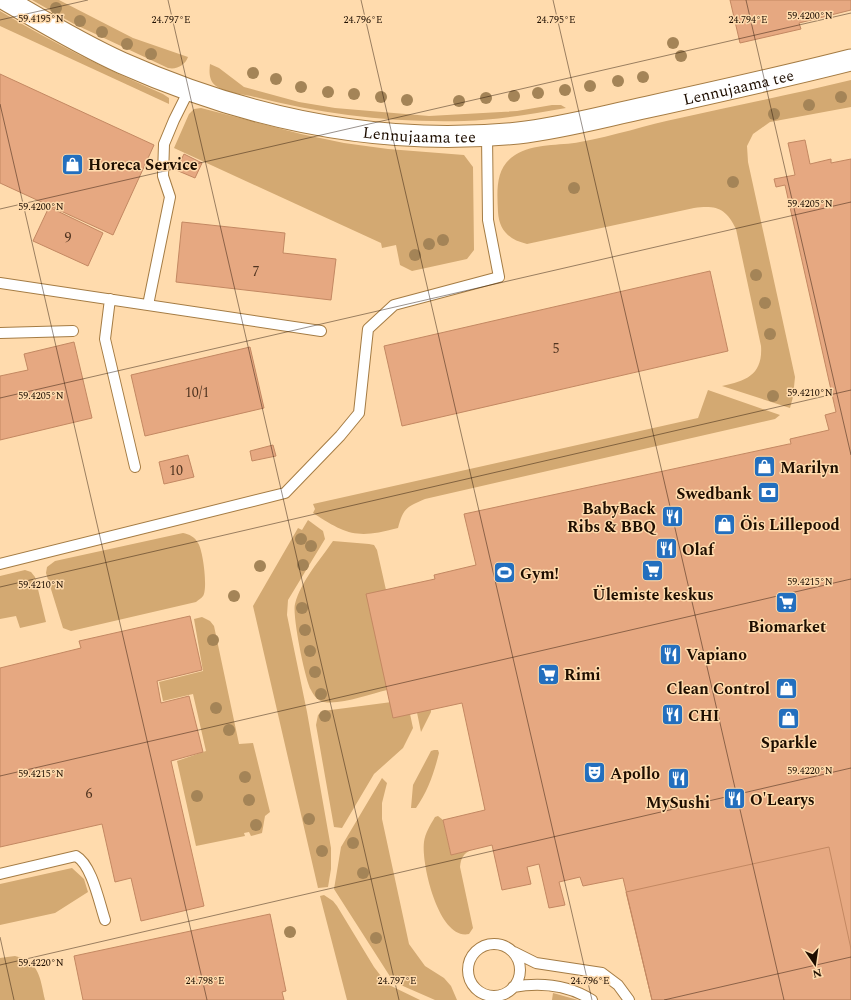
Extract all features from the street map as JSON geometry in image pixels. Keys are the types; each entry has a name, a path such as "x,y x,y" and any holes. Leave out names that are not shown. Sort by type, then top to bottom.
{"street":[{"name":"Lennujaama tee","path":"6,0 55,29 122,63 188,90 266,115 331,128 392,135 446,137 487,135 552,128 851,60"}],"lane":[{"path":"148,305 170,197 163,176 164,144 188,90"},
{"path":"0,564 285,493 340,436 359,413 368,329 394,305 499,277 488,220 487,135"},
{"path":"0,283 321,332"},
{"path":"110,299 105,339 135,467"},
{"path":"0,333 73,331"},
{"path":"0,874 76,856 81,859 88,869 105,920"},
{"path":"510,949 519,963 520,972 518,980 513,987 503,994 486,995 473,986 468,970 473,954 485,945 498,944 510,949 536,963 602,973 618,985 629,1000"},
{"path":"513,987 532,984 569,988 592,1000"}],"shaded area":[{"path":"32,0 59,0 133,38 188,57 180,66 168,68 74,24"},
{"path":"0,11 80,55 163,94 169,98 169,104 0,26"},
{"path":"210,64 219,68 244,87 299,102 335,108 429,116 517,111 552,105 561,105 566,108 503,118 464,121 383,119 356,116 303,108 224,90 212,82"},
{"path":"851,80 851,107 770,122 753,134 747,146 748,162 795,377 793,397 790,408 722,386 739,382 752,375 756,370 761,356 761,346 736,229 724,212 708,207 694,208 527,244 510,237 500,224 497,196 501,173 508,160 522,151 530,148 593,140 667,121"},
{"path":"201,108 301,134 344,143 388,149 464,155 473,167 474,250 467,259 412,271 400,265 396,245 382,248 381,243 174,148 189,114 194,109"},
{"path":"708,390 780,415 775,419 425,499 406,509 398,528 384,531 362,534 353,533 335,526 313,513 315,509 313,504 698,418"},
{"path":"308,520 323,531 325,539 288,600 287,615 307,712 331,848 331,869 328,887 318,888 253,606 298,528 302,530"},
{"path":"183,533 190,535 195,539 202,553 205,586 203,596 196,602 71,631 63,628 46,573 47,567 55,561"},
{"path":"333,541 374,545 377,550 386,590 387,690 356,699 331,703 318,699 313,694 308,684 295,621 295,604 298,595 311,571"},
{"path":"25,570 31,572 35,577 46,622 20,628 16,616 0,619 0,576"},
{"path":"202,617 210,621 214,626 239,744 253,743 270,812 265,816 262,833 251,836 249,832 244,833 245,836 196,846 177,761 206,751 193,694 163,701 159,682 203,671 194,619"},
{"path":"430,694 431,712 421,732 414,698"},
{"path":"407,700 413,728 403,748 374,774 342,828 334,827 316,725 318,715 323,711"},
{"path":"438,750 439,753 430,782 416,808 411,808 413,785 431,751"},
{"path":"382,778 387,783 382,803 382,819 409,944 425,966 444,978 451,986 457,1000 435,1000 403,986 391,978 334,889 341,847"},
{"path":"438,816 443,820 451,855 471,850 463,857 460,867 473,928 469,934 458,933 449,926 434,899 429,883 424,853 424,842 430,826 435,817"},
{"path":"72,868 84,879 88,892 55,913 0,925 0,884"},
{"path":"324,895 333,901 337,906 374,967 387,984 420,1000 347,1000 320,896"},
{"path":"15,956 30,962 38,972 45,1000 0,1000 0,958"},
{"path":"553,993 578,1000 552,1000"}],"building":[{"path":"730,0 851,0 851,10 799,23 801,29 740,43"},
{"name":"Horeca Service","path":"0,74 154,145 113,235 0,183"},
{"name":"Ülemiste keskus","path":"805,140 810,164 831,159 831,163 851,159 851,1000 652,1000 623,878 583,886 580,877 559,882 565,905 549,908 539,864 527,867 531,884 502,890 492,845 451,855 443,820 485,810 462,703 393,718 366,594 435,579 434,575 476,565 464,514 791,444 790,439 829,430 825,415 836,412 785,185 776,187 774,179 795,175 788,143"},
{"path":"184,154 202,163 195,178 176,170"},
{"path":"49,207 103,233 88,266 33,241"},
{"path":"182,222 285,233 283,253 336,259 331,300 176,282"},
{"path":"710,271 728,351 402,426 384,346"},
{"path":"74,342 92,418 0,440 0,376 28,370 24,354"},
{"path":"250,347 264,408 145,436 131,375"},
{"path":"273,445 276,456 252,461 250,451"},
{"path":"188,455 194,477 164,484 159,462"},
{"path":"190,616 202,670 157,681 161,703 189,696 203,752 171,761 204,906 141,921 131,878 115,882 102,824 0,847 0,668 81,648 79,641"},
{"path":"829,847 851,949 851,1000 652,1000 626,892"},
{"path":"270,914 286,991 282,992 284,1000 83,1000 74,956"}],"place":[{"name":"Horeca Service","path":"73,164"},
{"name":"Marilyn","path":"764,467"},
{"name":"Swedbank","path":"768,493"},
{"name":"BabyBack Ribs & BBQ","path":"672,517"},
{"name":"Öis Lillepood","path":"724,524"},
{"name":"Olaf","path":"667,549"},
{"name":"Ülemiste keskus","path":"653,570"},
{"name":"Gym!","path":"505,573"},
{"name":"Biomarket","path":"787,603"},
{"name":"Vapiano","path":"670,654"},
{"name":"Rimi","path":"549,674"},
{"name":"Clean Control","path":"786,688"},
{"name":"CHI","path":"673,715"},
{"name":"Sparkle","path":"789,718"},
{"name":"Apollo","path":"595,773"},
{"name":"MySushi","path":"678,778"},
{"name":"O'Learys","path":"734,799"}]}
